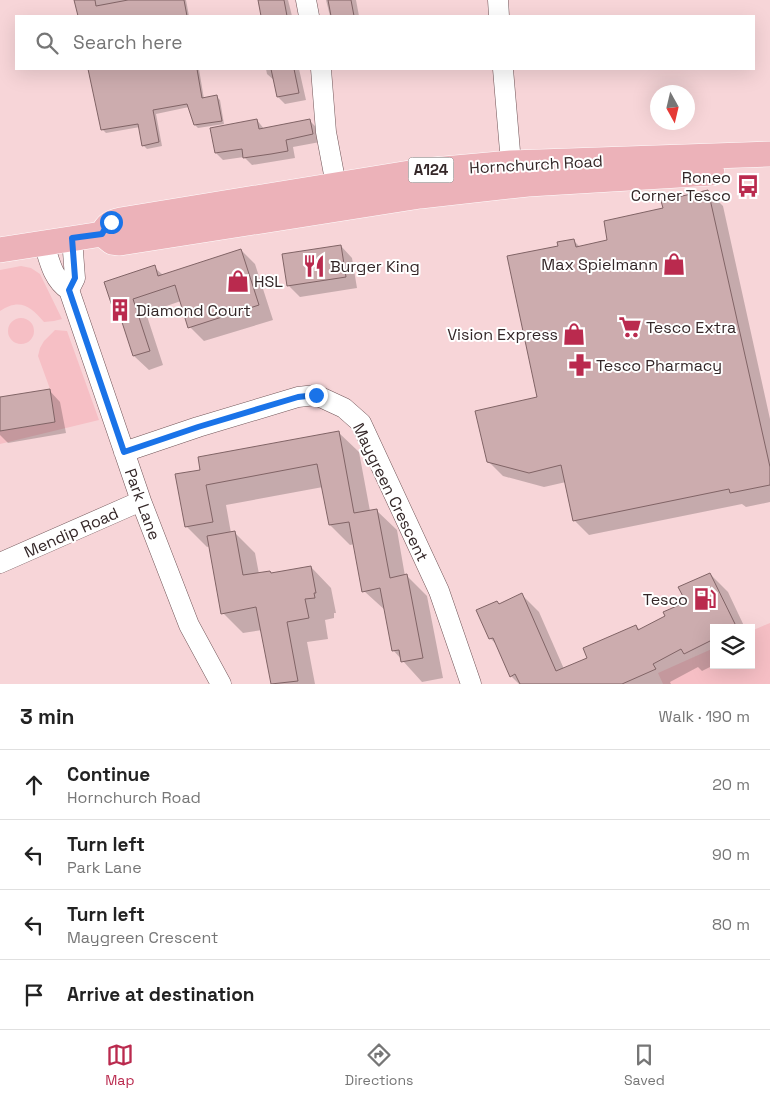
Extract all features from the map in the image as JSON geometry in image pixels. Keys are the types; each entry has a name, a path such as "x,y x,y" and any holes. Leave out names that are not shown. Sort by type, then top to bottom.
{"main road":[{"name":"Hornchurch Road","path":"102,234 111,222 422,171 511,163 770,154"},
{"name":"Hornchurch Road","path":"0,248 102,234 112,242 120,243 430,195 528,184 770,170"}],"street":[{"path":"306,0 310,15"},
{"path":"498,0 499,15"},
{"path":"321,70 326,132 336,185"},
{"path":"503,70 511,163"},
{"path":"69,290 75,278 72,238"},
{"name":"Park Lane","path":"44,243 56,278 61,285 69,290 141,501 189,625 221,684"},
{"name":"Maygreen Crescent","path":"124,452 198,427 298,397 316,395 344,408 361,423 435,582 471,684"},
{"name":"Mendip Road","path":"0,563 141,501"}],"shaded area":[{"path":"21,266 31,268 40,274 62,319 44,322 29,308 19,305 13,305 0,311 0,270"},
{"path":"21,318 30,322 34,331 30,340 21,344 12,340 8,331 12,322"},
{"path":"55,330 67,331 99,420 0,444 0,431 55,422 50,389 38,356 44,341"},
{"path":"770,623 770,684 663,684 658,673 710,650 710,669 755,669 755,629"}],"building":[{"path":"74,0 95,0 96,6 128,0 184,0 187,15 78,15"},
{"path":"258,0 284,0 287,15 261,15"},
{"path":"328,0 351,0 354,15 331,15"},
{"path":"88,70 197,70 202,98 217,95 222,121 194,125 187,104 153,110 159,142 142,146 138,124 101,130"},
{"path":"271,70 294,70 299,93 277,97"},
{"path":"257,119 259,129 310,119 313,134 286,140 288,151 243,158 242,149 215,153 210,128"},
{"name":"Tesco Extra","path":"708,190 770,467 770,485 730,493 729,489 573,521 561,465 529,473 487,462 475,411 537,397 507,256 558,246 557,242 574,239 576,247 607,240 604,221 663,208 661,201"},
{"name":"Burger King","path":"341,245 346,277 287,286 282,254"},
{"path":"241,249 259,305 188,328 175,285 133,299 150,351 133,356 119,313 117,314 114,306 112,306 104,282 155,265 158,276"},
{"path":"50,389 55,422 0,431 0,397"},
{"path":"339,431 354,513 377,509 390,578 407,574 423,658 401,662 399,650 392,651 380,588 362,592 349,522 329,525 317,464 206,485 213,522 185,527 175,474 200,470 198,457"},
{"path":"235,531 243,575 270,571 271,573 311,566 316,593 314,593 315,598 305,599 309,618 287,622 298,681 271,684 256,607 221,614 207,536"},
{"path":"710,573 735,624 710,624 710,641 684,654 681,649 653,664 656,669 622,684 520,684 515,674 510,677 493,638 489,639 476,610 497,601 499,604 522,593 556,671 587,658 583,648 636,625 638,630 665,616 663,612 686,602 678,587"}],"place":[{"name":"Roneo Corner Tesco","path":"748,186"},
{"name":"Max Spielmann","path":"674,264"},
{"name":"Burger King","path":"314,266"},
{"name":"HSL","path":"238,281"},
{"name":"Diamond Court","path":"120,310"},
{"name":"Tesco Extra","path":"630,327"},
{"name":"Vision Express","path":"574,334"},
{"name":"Tesco Pharmacy","path":"580,365"},
{"name":"Tesco","path":"705,599"}],"route":[{"path":"111,222 102,234 72,238 75,278 69,290 124,452 198,427 298,397 316,395"}]}
